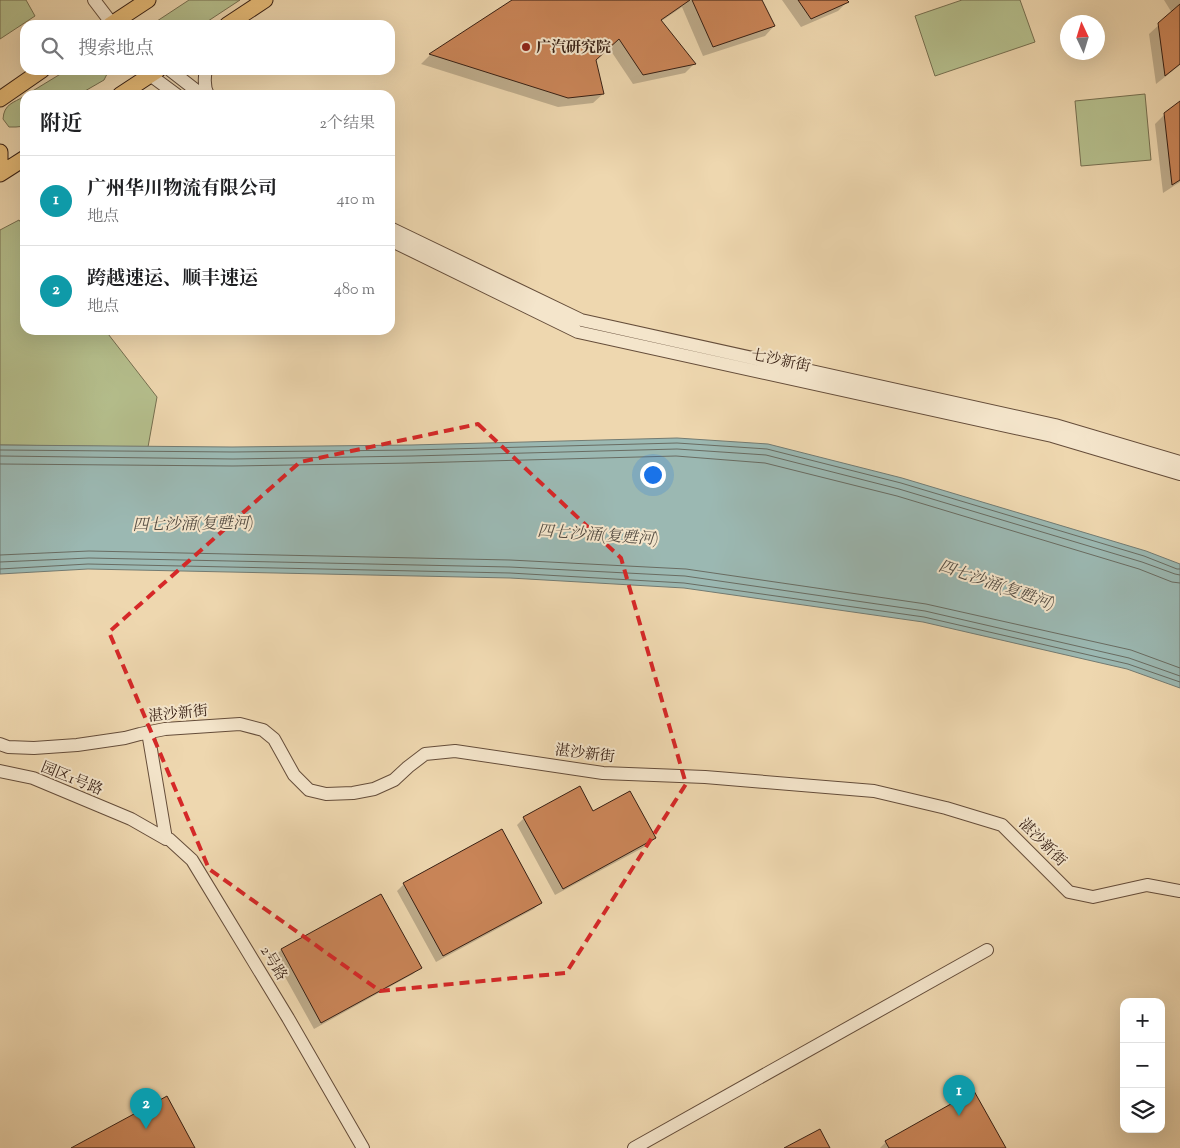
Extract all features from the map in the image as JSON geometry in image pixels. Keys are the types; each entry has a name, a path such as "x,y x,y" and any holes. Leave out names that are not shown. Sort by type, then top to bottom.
{"main road":[{"path":"119,20 148,0"},
{"path":"234,20 265,0"},
{"path":"0,99 35,75"},
{"path":"127,90 148,75"},
{"path":"0,152 0,161"},
{"path":"0,174 20,161"}],"street":[{"path":"94,0 108,20"},
{"path":"155,75 172,90"},
{"path":"176,75 196,90"},
{"path":"205,75 206,90"},
{"name":"七沙新街","path":"395,230 580,320 1056,425 1180,462"},
{"name":"七沙新街","path":"395,242 578,332 1052,436 1180,474"},
{"name":"湛沙新街","path":"0,744 8,747 34,748 77,745 184,727 240,724 263,730 274,739 294,775 309,790 326,794 374,790 394,780 424,754 455,751 603,773 705,777 874,791 946,808 1002,825 1069,892 1093,897 1147,885 1180,890"},
{"path":"148,732 166,838"},
{"name":"园区1号路","path":"0,771 32,778 131,819"},
{"name":"2号路","path":"131,819 169,839 192,860 364,1148"},
{"path":"634,1148 987,950"}],"highlighted area":[{"path":"478,424 621,558 686,784 566,973 380,991 209,869 109,632 300,462"}],"green space":[{"path":"0,0 26,0 35,16 29,20 20,20 20,26 0,39"},
{"path":"189,0 240,0 210,20 159,20"},
{"path":"962,0 1020,0 1035,42 935,76 915,16"},
{"path":"59,75 106,75 104,80 87,90 34,90"},
{"path":"1145,94 1151,160 1081,166 1075,101"},
{"path":"20,99 20,127 9,127 3,119 5,110 10,104"},
{"path":"19,220 20,221 20,335 109,335 157,397 148,447 0,445 0,230"}],"water":[{"name":"四七沙涌(复甦河)","path":"677,438 768,444 902,478 1146,551 1180,564 1180,688 1127,669 923,622 684,588 510,578 88,569 0,574 0,445 232,447 411,445"}],"building":[{"name":"广汽研究院","path":"512,0 690,0 661,20 696,64 643,75 619,39 596,60 604,94 568,98 429,54"},
{"path":"692,0 762,0 775,26 713,47"},
{"path":"798,0 847,0 849,2 811,19"},
{"path":"1180,4 1180,64 1165,76 1158,23"},
{"path":"1180,101 1180,180 1172,185 1164,113"},
{"path":"580,786 593,811 630,791 656,838 563,889 523,817"},
{"path":"502,829 542,903 443,956 403,883"},
{"path":"381,894 422,968 321,1023 281,949"},
{"path":"974,1091 1006,1148 889,1148 885,1141"},
{"path":"167,1096 195,1148 71,1148 158,1101"},
{"path":"820,1129 830,1148 784,1148"}],"place":[{"name":"广汽研究院","path":"526,47"},
{"name":"广州华川物流有限公司","path":"959,1116"},
{"name":"跨越速运、顺丰速运","path":"146,1129"}]}
